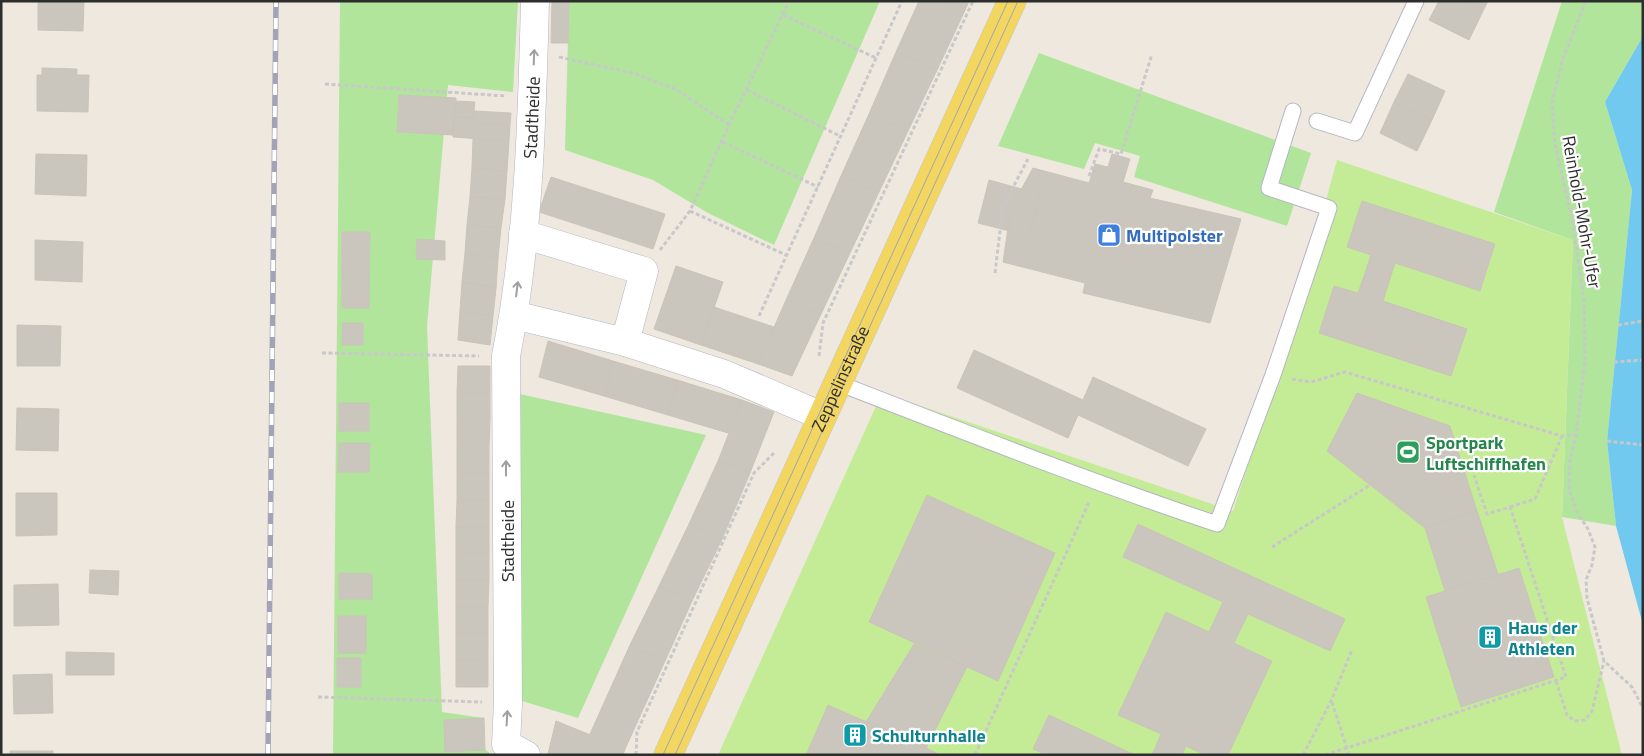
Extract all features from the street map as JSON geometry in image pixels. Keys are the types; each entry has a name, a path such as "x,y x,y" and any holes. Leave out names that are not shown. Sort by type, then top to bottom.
{"main road":[{"name":"Zeppelinstraße","path":"668,755 1012,1"}],"street":[{"name":"Stadtheide","path":"526,755 506,744 508,703 506,356 514,316 523,234 532,98 535,1"},
{"path":"523,234 644,270 625,342"},
{"path":"514,316 625,342 724,374 822,416"}],"lane":[{"path":"1317,121 1355,133 1416,1"},
{"path":"838,383 1098,484 1217,524 1272,375 1329,208 1269,188 1293,111"}],"path":[{"path":"644,270 690,211 788,1"},
{"path":"759,316 902,1"},
{"path":"822,323 973,1"},
{"name":"Reinhold-Mohr-Ufer","path":"1586,1 1563,58 1552,102 1555,144 1572,219 1584,300 1585,361 1576,435 1570,461 1569,488 1576,510 1588,529 1594,547 1592,565 1586,580 1587,598 1604,661"},
{"path":"783,15 876,58"},
{"path":"534,52 636,74 677,90 729,125"},
{"path":"1089,176 1099,149 1121,154 1152,54"},
{"path":"325,84 532,98"},
{"path":"747,90 840,136"},
{"path":"722,142 818,186"},
{"path":"995,273 1003,206 1028,159"},
{"path":"690,211 786,255"},
{"path":"1618,325 1643,320"},
{"path":"322,354 506,356"},
{"path":"1614,362 1643,360"},
{"path":"1272,375 1311,382 1345,372 1562,436 1576,435"},
{"path":"1474,475 1487,514 1535,499 1562,436"},
{"path":"1607,441 1643,445"},
{"path":"636,755 637,732 754,473"},
{"path":"975,755 1098,484"},
{"path":"1272,547 1370,485"},
{"path":"1325,755 1566,677 1510,507"},
{"path":"1303,755 1331,701 1352,650"},
{"path":"1556,681 1567,716 1575,722 1585,720 1592,711 1604,661 1632,687 1643,708"},
{"path":"318,697 508,703"},
{"path":"1331,701 1349,755"}],"green space":[{"path":"340,1 518,1 513,92 448,85 427,326 442,712 483,718 482,747 492,755 333,755"},
{"path":"569,1 880,1 774,245 708,213 653,180 565,150"},
{"path":"1562,1 1643,1 1643,36 1605,102 1632,190 1607,441 1616,526 1562,517 1573,240 1494,212"},
{"path":"1039,53 1311,153 1287,226 1134,177 1140,156 1095,143 1084,169 998,146"},
{"name":"Sportpark Luftschiffhafen","path":"1337,160 1573,240 1562,517 1622,755 718,755 882,393 1233,511 1283,357"},
{"path":"515,393 706,435 578,718 519,700"}],"water":[{"path":"1643,36 1643,625 1616,526 1607,441 1632,190 1605,102"}],"building":[{"path":"38,1 84,1 83,31 38,30"},
{"path":"552,1 569,1 568,43 551,43"},
{"path":"919,1 949,1 966,8 937,70 896,52"},
{"path":"949,1 969,1 966,8"},
{"path":"1439,1 1464,1 1483,11 1469,40 1429,20"},
{"path":"1464,1 1488,1 1483,11"},
{"path":"896,52 937,70 908,131 869,114"},
{"path":"42,68 77,69 77,75 89,75 88,112 37,111 37,75 42,75"},
{"path":"1408,74 1445,91 1432,120 1394,102"},
{"path":"399,95 456,98 453,135 397,132"},
{"path":"455,101 475,102 473,118 454,117"},
{"path":"1394,102 1432,120 1417,151 1380,133"},
{"path":"474,111 511,113 510,125 473,123"},
{"path":"869,114 908,131 879,192 841,176"},
{"path":"454,117 473,118 473,123 510,125 509,141 453,137"},
{"path":"473,139 509,141 507,171 472,168"},
{"path":"36,154 87,155 86,196 35,194"},
{"path":"1112,154 1130,159 1123,182 1153,190 1150,198 1241,219 1210,323 1083,293 1085,283 1003,262 1011,208 1033,168 1089,183 1095,164 1108,167"},
{"path":"472,168 507,171 505,199 470,197"},
{"path":"841,176 879,192 850,253 814,238"},
{"path":"551,177 665,214 653,249 539,212"},
{"path":"989,180 1040,194 1029,236 978,223"},
{"path":"470,197 505,199 501,228 467,225"},
{"path":"1362,201 1495,244 1480,291 1395,263 1383,301 1467,329 1451,376 1319,333 1334,286 1358,293 1371,255 1347,247"},
{"path":"467,225 501,228 498,258 465,253"},
{"path":"342,232 370,232 369,308 342,308"},
{"path":"814,238 850,253 821,314 786,300"},
{"path":"417,239 445,241 445,260 416,259"},
{"path":"35,240 83,242 82,282 35,280"},
{"path":"465,253 498,258 496,288 462,282"},
{"path":"676,266 723,282 701,345 654,329"},
{"path":"462,282 496,288 493,316 460,311"},
{"path":"786,300 821,314 792,376 758,364"},
{"path":"714,307 774,327 758,364 701,345"},
{"path":"460,311 493,316 490,345 458,340"},
{"path":"342,323 363,323 363,345 342,345"},
{"path":"17,325 61,326 60,366 17,366"},
{"path":"548,341 613,361 604,396 539,377"},
{"path":"974,350 1083,400 1093,377 1206,429 1188,466 1078,415 1068,438 957,388"},
{"path":"613,361 677,380 668,415 604,396"},
{"path":"458,366 490,366 490,393 457,393"},
{"path":"677,380 742,400 728,433 668,415"},
{"path":"457,393 490,393 490,419 457,419"},
{"path":"1357,393 1450,426 1477,511 1425,528 1327,451"},
{"path":"742,400 774,412 750,473 718,461"},
{"path":"339,403 369,403 369,431 339,431"},
{"path":"17,408 59,409 58,451 16,450"},
{"path":"457,419 490,419 489,446 457,446"},
{"path":"339,443 370,443 369,472 338,472"},
{"path":"457,446 489,446 489,473 457,473"},
{"path":"718,461 750,473 722,539 689,524"},
{"path":"457,473 489,473 489,500 457,500"},
{"path":"16,493 57,493 57,535 16,536"},
{"path":"927,495 1055,553 998,681 869,622"},
{"path":"457,500 489,500 489,526 456,527"},
{"path":"1477,511 1498,574 1445,591 1425,528"},
{"path":"689,524 722,539 692,601 659,586"},
{"path":"1138,524 1345,619 1330,651 1248,614 1234,643 1272,661 1228,755 1205,755 1186,746 1182,755 1152,755 1161,734 1118,715 1166,612 1209,632 1223,602 1123,557"},
{"path":"489,526 489,553 456,553 456,527"},
{"path":"456,553 489,553 489,580 456,580"},
{"name":"Haus der Athleten","path":"1519,568 1554,677 1461,707 1426,597"},
{"path":"90,570 119,571 118,595 89,593"},
{"path":"339,573 372,574 372,599 339,599"},
{"path":"456,580 489,580 488,606 456,607"},
{"path":"58,584 59,625 14,626 14,585"},
{"path":"659,586 692,601 665,661 630,645"},
{"path":"488,606 488,634 456,633 456,607"},
{"path":"338,616 366,616 366,653 338,653"},
{"path":"456,633 488,634 488,660 456,660"},
{"path":"914,644 967,667 926,748 866,722"},
{"path":"630,645 665,661 625,749 590,734"},
{"path":"66,652 114,653 114,675 66,675"},
{"path":"337,658 361,658 361,687 337,687"},
{"path":"456,660 488,660 488,687 456,687"},
{"path":"52,674 53,713 14,714 13,675"},
{"name":"Schulturnhalle","path":"828,705 926,748 940,755 806,755"},
{"path":"1049,715 1135,755 1046,755 1033,749"},
{"path":"484,718 485,750 445,752 444,720"},
{"path":"556,721 625,749 623,755 548,754"},
{"path":"10,751 53,751 53,755 10,755"}],"tram line":[{"path":"663,755 1008,1"},
{"path":"675,755 1018,1"}],"railway":[{"path":"268,755 276,1"}],"place":[{"name":"Multipolster","path":"1109,235"},
{"name":"Sportpark Luftschiffhafen","path":"1408,452"},
{"name":"Haus der Athleten","path":"1490,637"},
{"name":"Schulturnhalle","path":"855,735"}]}
